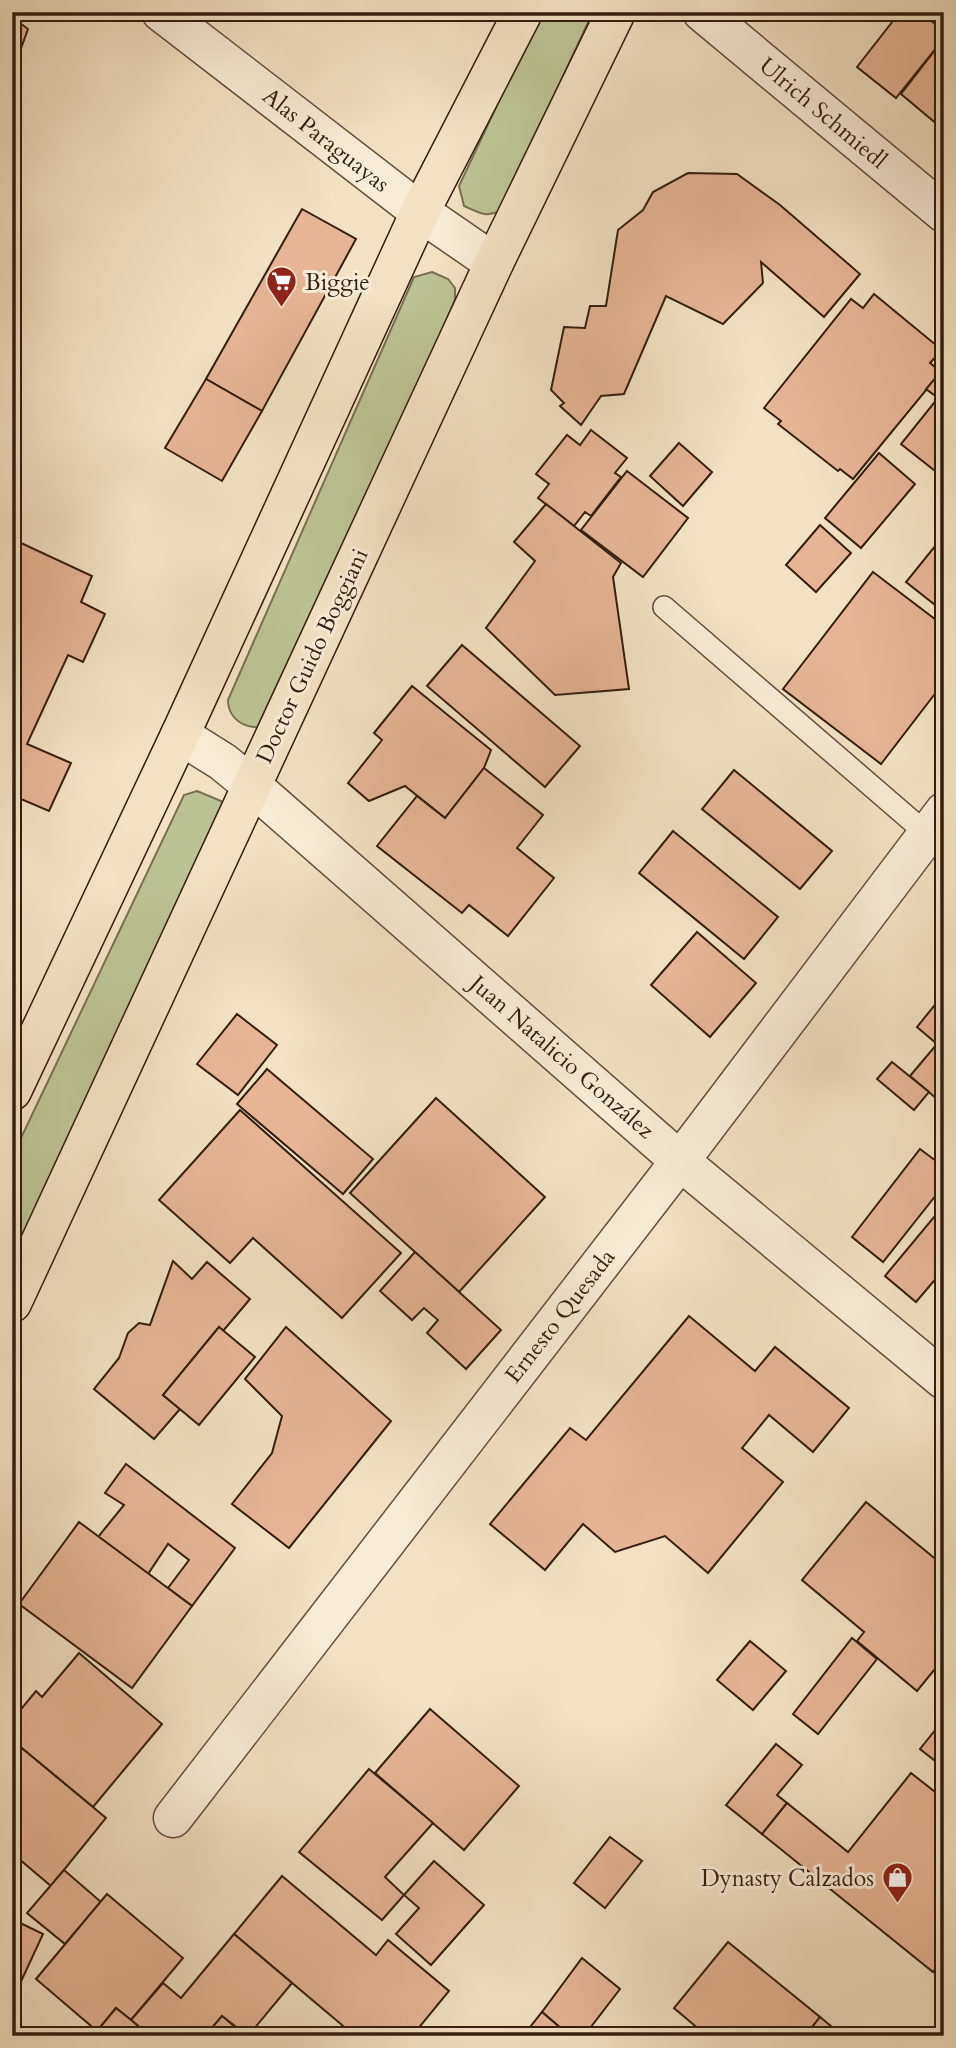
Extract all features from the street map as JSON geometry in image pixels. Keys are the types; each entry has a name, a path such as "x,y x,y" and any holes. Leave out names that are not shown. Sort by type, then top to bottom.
{"main road":[{"path":"12,1091 180,735 420,212 523,12"},
{"name":"Doctor Guido Boggiani","path":"12,1303 494,263 616,12"}],"street":[{"name":"Alas Paraguayas","path":"161,12 420,212 494,263"},
{"name":"Ulrich Schmiedl","path":"702,12 944,213"},
{"name":"Juan Natalicio González","path":"180,735 223,762 251,785 680,1161 944,1380"},
{"name":"Ernesto Quesada","path":"173,1818 680,1161 935,823"}],"lane":[{"path":"664,607 935,823"}],"green space":[{"path":"541,12 593,12 500,211 482,213 464,206 459,186"},
{"path":"432,272 448,279 455,288 455,300 270,723 255,727 242,724 232,714 228,700 414,277"},
{"path":"197,791 221,801 225,809 12,1266 12,1157 184,795"}],"building":[{"path":"900,12 920,12 944,31 944,38 896,98 857,67"},
{"path":"12,17 28,29 12,73"},
{"path":"936,49 944,56 944,130 901,94"},
{"path":"688,173 737,174 780,205 860,274 824,317 761,262 763,283 723,324 666,296 624,394 601,396 581,425 560,406 564,403 551,390 564,327 585,328 590,306 606,306 618,230 643,210 653,192"},
{"name":"Biggie","path":"302,209 356,239 262,411 206,379"},
{"path":"874,294 942,350 930,363 941,372 853,479 840,469 838,471 778,424 781,421 764,408 851,299 863,308"},
{"path":"944,368 944,478 901,444 938,398 926,389"},
{"path":"206,379 262,411 222,481 165,448"},
{"path":"591,430 627,458 615,473 621,477 591,516 585,512 574,526 538,498 549,484 536,474 567,435 580,445"},
{"path":"679,443 712,472 683,506 650,476"},
{"path":"879,453 915,484 861,548 825,518"},
{"path":"627,471 688,518 643,577 581,530"},
{"path":"546,504 621,563 613,577 629,689 555,695 486,628 535,561 514,542"},
{"path":"820,525 851,553 816,592 786,565"},
{"path":"944,535 944,612 906,582"},
{"path":"21,543 92,576 81,602 105,614 83,662 68,655 27,744 71,763 49,811 14,796 12,800 12,562"},
{"path":"873,572 944,626 944,682 881,764 783,689"},
{"path":"462,645 580,746 545,787 427,686"},
{"path":"412,686 491,750 484,768 445,818 405,786 369,801 348,783 382,740 374,733"},
{"path":"484,768 543,815 517,848 554,878 508,936 469,905 462,913 377,846 417,796 445,818"},
{"path":"734,770 832,851 800,889 702,809"},
{"path":"673,831 778,917 744,959 639,873"},
{"path":"697,932 756,983 710,1037 651,985"},
{"path":"938,1001 944,1006 944,1105 910,1076 937,1044 917,1027"},
{"path":"237,1014 277,1045 238,1095 197,1064"},
{"path":"892,1062 929,1092 914,1110 877,1079"},
{"path":"267,1069 373,1159 343,1194 237,1104"},
{"path":"436,1098 545,1197 459,1292 350,1193"},
{"path":"240,1110 401,1253 342,1318 253,1238 230,1263 159,1200"},
{"path":"920,1149 944,1167 944,1185 883,1262 852,1237"},
{"path":"944,1205 944,1269 916,1302 885,1276"},
{"path":"415,1252 501,1330 466,1369 427,1333 438,1320 424,1308 412,1320 380,1291"},
{"path":"173,1261 192,1279 207,1262 250,1299 223,1331 219,1327 163,1395 180,1409 154,1439 94,1389 119,1358 128,1333 139,1323 150,1325"},
{"path":"689,1316 755,1371 775,1347 849,1408 813,1452 769,1415 742,1448 783,1482 708,1573 665,1536 615,1552 583,1524 545,1570 490,1524 570,1428 586,1440"},
{"path":"219,1327 255,1357 199,1425 163,1395"},
{"path":"286,1327 391,1421 289,1548 232,1504 272,1453 282,1416 245,1379"},
{"path":"126,1464 235,1548 192,1606 168,1588 189,1560 168,1544 148,1574 98,1537 124,1505 105,1493"},
{"path":"866,1502 944,1566 944,1658 917,1691 857,1641 864,1632 802,1580"},
{"path":"79,1522 192,1606 132,1688 19,1604"},
{"path":"852,1638 877,1659 818,1734 793,1714"},
{"path":"750,1641 786,1671 753,1710 717,1680"},
{"path":"79,1653 162,1724 93,1807 12,1740 12,1720 36,1691 42,1697"},
{"path":"430,1709 519,1786 464,1850 375,1773"},
{"path":"944,1719 944,1768 920,1749"},
{"path":"12,1740 106,1818 51,1886 12,1853"},
{"path":"776,1744 802,1765 777,1795 787,1803 762,1834 726,1805"},
{"path":"369,1769 433,1823 385,1877 404,1895 382,1920 299,1852"},
{"name":"Dynasty Calzados","path":"911,1773 944,1799 944,1958 933,1972 762,1834 787,1803 848,1852"},
{"path":"610,1837 642,1861 605,1908 574,1883"},
{"path":"434,1861 484,1905 431,1965 396,1934 419,1908 404,1895"},
{"path":"64,1870 101,1902 65,1944 27,1913"},
{"path":"282,1876 376,1955 388,1940 449,1991 412,2036 355,2036 234,1934"},
{"path":"107,1894 183,1958 131,2020 116,2008 97,2031 36,1979"},
{"path":"12,1919 43,1934 12,2001"},
{"path":"234,1934 292,1983 248,2036 222,2016 205,2036 150,2036 131,2020 163,1983 181,1998"},
{"path":"728,1942 820,2017 805,2036 707,2036 674,2008"},
{"path":"582,1958 620,1989 584,2036 570,2036 542,2012"},
{"path":"116,2008 131,2020 150,2036 93,2036"},
{"path":"542,2012 570,2036 523,2036"},
{"path":"222,2016 246,2036 205,2036"},
{"path":"820,2017 843,2036 805,2036"}],"place":[{"name":"Biggie","path":"282,309"},
{"name":"Dynasty Calzados","path":"897,1905"}]}
